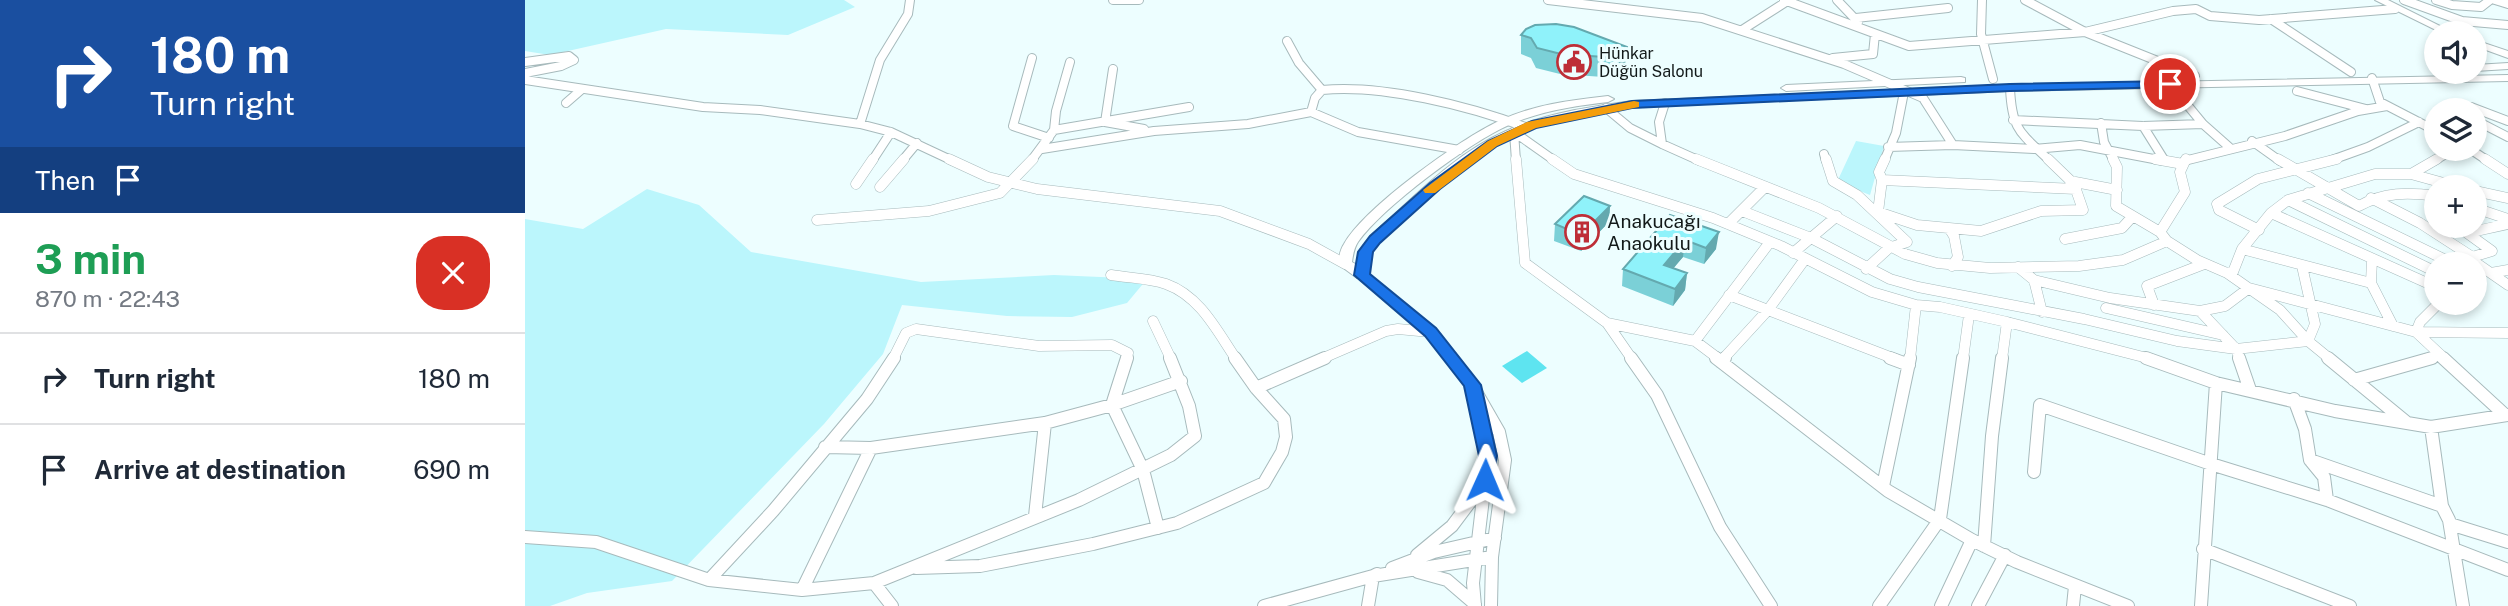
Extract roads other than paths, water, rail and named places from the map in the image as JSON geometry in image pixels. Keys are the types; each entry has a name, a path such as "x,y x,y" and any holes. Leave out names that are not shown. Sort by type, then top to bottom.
{"main road":[{"path":"2380,0 2424,22"},
{"path":"2487,47 2508,55"},
{"path":"2487,67 2508,66"},
{"path":"2424,69 1891,82 1605,99 1536,112 1516,127 1472,157 1382,233 1366,252 1362,275 1345,264 1351,242 1368,224 1483,133 1516,127 1606,108 2010,88 2372,78 2508,78"}],"street":[{"path":"860,124 880,60 908,14 910,0"},
{"path":"1113,0 1139,0"},
{"path":"1548,0 1702,18 1826,58 1891,82 1904,92 1923,98 1953,145"},
{"path":"1638,9 1645,0"},
{"path":"1742,30 1788,0 1909,46 2085,32 2173,11 2196,9 2201,14 2223,19 2271,19 2395,9"},
{"path":"1837,0 1856,18 1861,28"},
{"path":"1982,0 1983,40 1993,79"},
{"path":"2025,0 2085,32 2195,76"},
{"path":"2196,9 2201,0"},
{"path":"2403,0 2452,18 2508,25"},
{"path":"2436,0 2481,8 2492,0 2508,4"},
{"path":"1856,18 1948,8"},
{"path":"2271,19 2351,72"},
{"path":"1826,58 1873,54 1875,34"},
{"path":"1287,41 1299,63 1322,90"},
{"path":"525,62 569,56 574,60 561,66 525,73"},
{"path":"1032,58 1013,126 1052,134 1189,107"},
{"path":"817,220 929,211 985,199 1000,193 1042,149 1052,134 1070,62"},
{"path":"1105,122 1113,69"},
{"path":"2372,78 2380,102 2424,123"},
{"path":"525,80 703,107 760,110 860,124 891,132 964,167 1037,189 1220,211 1284,233 1345,264"},
{"path":"2170,84 2203,124 2229,147"},
{"path":"1311,112 1315,98 1322,90 1341,88 1455,103 1516,127 1574,174 1728,224 1873,292 1916,305 1940,307 2007,321 2136,354 2215,383 2294,399 2335,411 2431,427 2507,415"},
{"path":"1878,212 1917,225 1981,231 2041,211 2083,210 2073,185 2045,155 2034,149 2016,128 2010,88"},
{"path":"566,103 582,90"},
{"path":"2297,91 2369,109"},
{"path":"1878,212 1882,180 1879,172 1896,133 1904,92"},
{"path":"1662,144 1660,121 1665,103"},
{"path":"1606,108 1630,128 1662,144 1711,167 1837,216 1889,248 1921,260 1978,268 2124,260 2164,237 2185,192 2180,172 2185,159 2252,141 2285,136 2369,109 2387,106"},
{"path":"1042,149 1154,131 1248,124 1311,112 1358,132 1459,150"},
{"path":"2487,113 2508,121"},
{"path":"2013,120 2143,126 2203,124"},
{"path":"1105,122 1154,131"},
{"path":"2101,123 2107,149 2116,167 2116,206 2204,264 2227,273 2280,310 2308,341 2408,424"},
{"path":"2143,126 2164,158"},
{"path":"2487,126 2508,137"},
{"path":"1516,127 1525,263 1607,323 1657,395 1720,527 1771,606"},
{"path":"2259,230 2218,210 2217,204 2261,176 2337,159 2424,128"},
{"path":"856,184 891,132"},
{"path":"2252,141 2291,168 2359,206 2377,195 2411,192 2424,194"},
{"path":"880,187 917,143"},
{"path":"1888,147 1953,145 2034,149 2080,145 2164,158 2183,164"},
{"path":"1824,154 1833,181 1878,212 1907,242 1889,248 1866,269"},
{"path":"2487,160 2508,174"},
{"path":"2411,174 2433,161"},
{"path":"2227,273 2233,272 2242,249 2271,213 2288,200 2375,174 2411,174 2424,178"},
{"path":"1882,180 2073,185 2117,190"},
{"path":"1728,224 1765,187"},
{"path":"2308,193 2429,252"},
{"path":"2487,194 2508,198"},
{"path":"2371,198 2420,223 2465,252"},
{"path":"2288,200 2424,266"},
{"path":"1742,211 1811,238 1863,264 1866,269 1918,287 2178,341 2236,349 2308,341"},
{"path":"2271,213 2424,282"},
{"path":"2487,213 2508,222"},
{"path":"1793,253 1823,227 1829,226 1837,216"},
{"path":"2065,239 2122,228 2132,217"},
{"path":"2487,253 2492,251 2467,233 2508,222"},
{"path":"1949,228 1955,236 1958,257 1952,266"},
{"path":"1695,341 1770,242"},
{"path":"2242,249 2302,267 2371,283"},
{"path":"1721,362 1768,310 1805,258"},
{"path":"2372,259 2371,283 2393,326"},
{"path":"2154,305 2147,286 2204,264"},
{"path":"2018,267 2034,280 2154,305 2200,311 2225,306 2249,288"},
{"path":"2302,267 2315,324 2308,341"},
{"path":"2487,271 2508,270"},
{"path":"2487,273 2508,285"},
{"path":"906,569 980,566 1093,544 1177,523 1264,483 1282,452 1286,437 1284,419 1256,388 1200,307 1184,292 1163,283 1111,275"},
{"path":"1362,275 1431,332 1472,385 1499,432 1505,460 1492,557 1491,606"},
{"path":"2034,280 2042,312"},
{"path":"2249,288 2416,332 2508,333"},
{"path":"1729,295 1909,365"},
{"path":"1883,486 1909,365 1916,305"},
{"path":"2106,308 2223,335"},
{"path":"2200,311 2236,349 2250,390"},
{"path":"1879,606 1940,519 1969,315"},
{"path":"2416,332 2427,315"},
{"path":"525,537 597,542 709,580 802,590 874,583 1079,500 1171,455 1195,436 1193,416 1181,381 1153,321"},
{"path":"1941,606 1978,543 2007,321"},
{"path":"1607,323 1695,341 1883,486 1978,543 2128,606"},
{"path":"709,580 773,511 886,373 906,333 916,329 1039,346 1112,345 1128,353 1112,405 1143,470 1158,528"},
{"path":"1256,388 1386,331 1398,329 1431,332"},
{"path":"2416,332 2507,415"},
{"path":"2354,380 2441,355"},
{"path":"825,447 871,448 1045,423 1112,405 1181,381"},
{"path":"2201,606 2215,383"},
{"path":"1472,385 1488,456 1473,583 1475,605"},
{"path":"2294,399 2305,429 2310,460 2324,477 2327,500"},
{"path":"2034,472 2040,405 2211,464 2327,500 2508,570"},
{"path":"1035,516 1045,423"},
{"path":"2431,427 2442,506 2450,524 2463,606"},
{"path":"802,590 871,448"},
{"path":"2310,460 2442,506"},
{"path":"1406,566 1452,526 1472,503 1485,480"},
{"path":"2450,524 2508,542"},
{"path":"1264,606 1495,538"},
{"path":"2203,549 2341,604"},
{"path":"1978,606 2005,555"},
{"path":"1406,566 1492,557"},
{"path":"1406,566 1447,580 1475,605"},
{"path":"1368,606 1373,576"},
{"path":"874,583 892,606"},
{"path":"2073,606 2075,586"}],"water":[{"path":"1527,351 1547,368 1522,383 1502,366"}],"place":[{"name":"Hünkar Düğün Salonu","path":"1574,62"},
{"name":"Anakucağı Anaokulu","path":"1582,232"}]}
